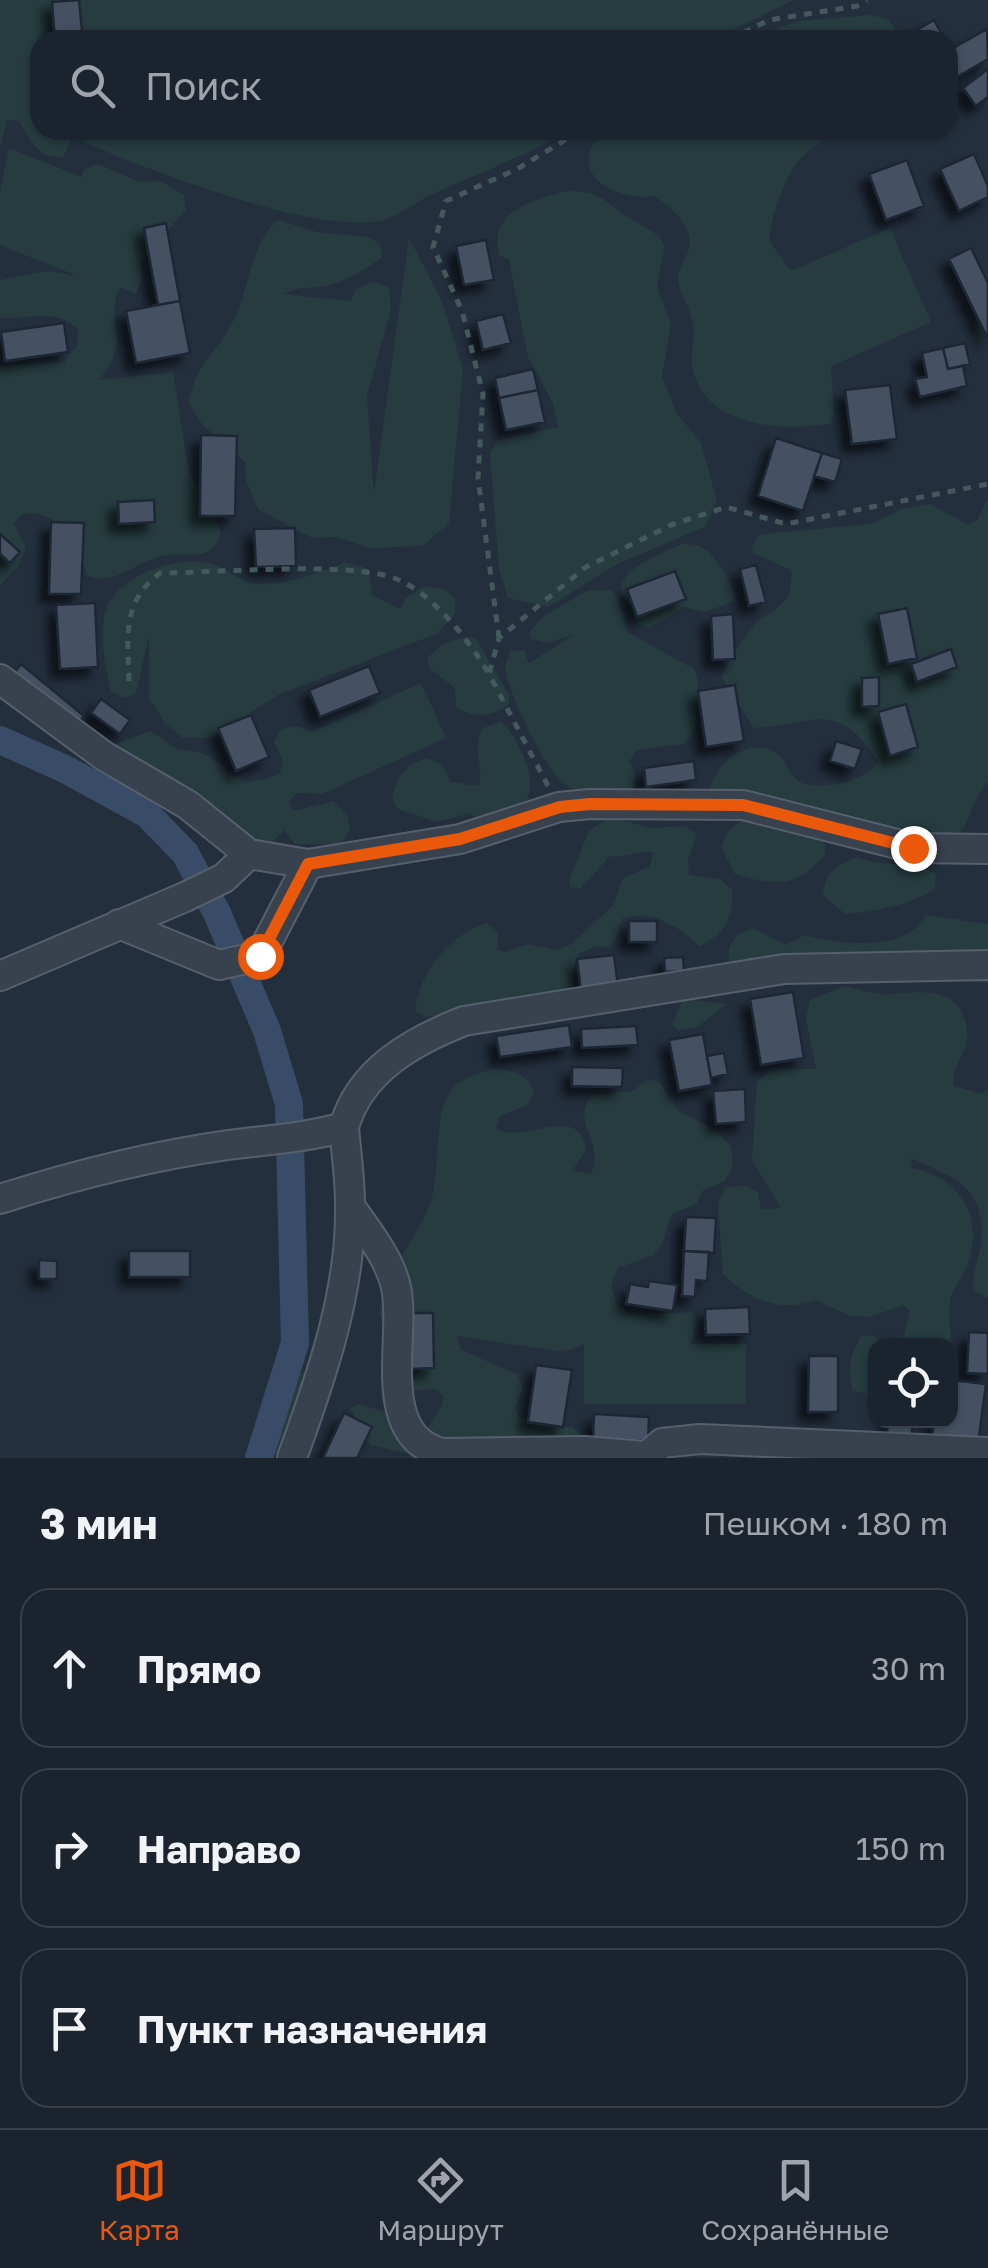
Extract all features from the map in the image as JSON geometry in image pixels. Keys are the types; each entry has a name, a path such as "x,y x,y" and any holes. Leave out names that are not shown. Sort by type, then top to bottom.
{"street":[{"path":"0,680 104,756 188,805 249,854 308,864 460,839 560,807 743,805 913,848 988,849"},
{"path":"0,976 186,897 224,878 249,854"},
{"path":"119,924 219,965 260,956 308,864"},
{"path":"292,1458 324,1371 345,1264 350,1206 344,1127 348,1112 381,1066 422,1038 464,1021 784,969 988,965"},
{"path":"0,1199 76,1174 344,1127"},
{"path":"350,1206 389,1267 396,1290 399,1404 407,1428 422,1443 442,1453 584,1451 645,1457 662,1444 700,1438 988,1452"}],"path":[{"path":"748,30 769,20 858,6 867,0"},
{"path":"489,674 499,638 478,478 483,394 462,311 433,247 446,201 517,169 565,140"},
{"path":"499,638 586,568 670,525 726,507 786,524 843,510 940,497 988,484"},
{"path":"129,681 127,614 142,587 160,573 331,570 399,580 464,632 560,807"}],"green space":[{"path":"0,0 794,0 732,30 30,30 30,138 19,121 7,120 0,148"},
{"path":"871,15 888,19 896,30 772,30 799,21"},
{"path":"31,140 72,140 63,157 47,155"},
{"path":"80,140 549,140 375,222 344,222 265,207"},
{"path":"598,140 826,140 811,149 792,170 773,218 769,241 791,271 890,228 931,322 831,366 834,415 830,424 770,425 730,414 713,404 693,370 693,324 678,281 690,243 686,227 654,196 619,193 598,181 589,161"},
{"path":"9,148 82,177 84,169 99,164 139,182 161,181 184,195 186,209 141,263 142,281 136,293 120,287 114,311 115,352 99,380 173,372 189,472 221,531 209,551 161,556 116,576 98,578 88,576 72,541 57,523 36,514 22,514 14,524 26,547 18,567 0,585 0,366 64,362 77,345 78,329 51,316 0,318 0,280 48,271 78,276 0,245 0,192"},
{"path":"567,191 600,197 652,231 665,245 657,287 671,325 662,376 676,412 701,443 717,501 705,527 619,563 548,607 508,598 499,569 490,453 498,440 558,427 553,403 528,357 509,260 499,255 497,240 500,227 516,210"},
{"path":"278,220 317,232 368,237 380,244 382,258 350,277 331,285 284,294 351,301 355,290 373,281 389,288 391,309 367,396 374,493 409,238 441,299 463,369 449,523 423,546 369,548 337,537 312,538 258,509 246,480 245,462 202,424 188,402 201,369 237,314 260,243"},
{"path":"988,498 988,782 956,836 930,845 708,798 722,766 741,751 752,748 775,752 796,779 808,785 854,779 878,761 862,741 835,721 821,719 754,728 722,678 744,638 785,600 790,589 791,570 753,553 752,546 761,534 871,524 902,509 930,504 968,525 978,519"},
{"path":"682,544 698,545 711,555 728,579 736,601 704,612 686,607 649,628 637,624 620,587 646,561"},
{"path":"201,562 243,580 264,584 296,580 345,562 369,569 372,595 400,609 406,598 425,586 446,590 455,598 455,614 436,634 280,694 210,738 183,738 165,723 149,698 149,636 136,693 125,698 111,691 103,649 104,617 114,595 139,576 170,564"},
{"path":"588,590 610,590 618,598 629,633 694,669 698,680 695,732 683,744 636,750 629,762 636,776 634,787 609,795 582,792 557,777 530,734 506,670 510,651 524,650 529,663 574,635 546,643 531,639 529,633 541,618"},
{"path":"475,637 509,695 509,704 489,714 476,715 456,707 455,688 429,668 427,659 448,642"},
{"path":"421,683 446,738 322,794 297,793 289,802 294,811 333,801 348,815 350,830 341,844 295,844 284,830 271,844 259,847 220,810 190,801 110,746 150,731 177,749 213,759 242,780 263,779 280,774 283,760 274,742 281,729 297,726 312,732"},
{"path":"501,722 515,739 530,775 527,798 521,807 485,824 470,813 437,822 398,809 392,799 399,778 407,768 427,758 442,765 451,782 478,786 479,737 483,728"},
{"path":"750,814 792,820 824,841 826,853 805,873 785,881 763,881 735,874 721,847 729,830"},
{"path":"609,817 651,828 685,826 697,834 688,860 689,875 720,879 732,890 729,916 715,936 699,946 664,921 642,916 622,919 617,938 608,948 597,946 579,953 571,1016 546,1025 524,1006 425,1017 415,1011 423,982 439,956 473,928 487,923 498,932 498,950 506,952 528,944 556,950 572,944 614,904 622,879 650,866 653,853 610,856 580,889 570,887 569,880 589,831"},
{"path":"857,857 927,870 936,874 935,889 892,907 845,914 823,895 824,887 833,871"},
{"path":"927,915 988,924 988,983 729,964 733,941 753,928 785,945 805,935 873,943 912,931"},
{"path":"845,986 880,994 930,993 951,1000 964,1019 965,1048 954,1073 954,1086 982,1094 988,1089 988,1298 973,1291 982,1225 973,1197 953,1178 911,1158 912,1168 944,1180 956,1190 970,1216 972,1248 949,1307 951,1338 901,1338 910,1311 903,1305 870,1317 850,1316 816,1300 778,1305 743,1291 723,1274 718,1204 725,1188 744,1185 758,1192 761,1209 781,1208 752,1160 757,1081 772,1069 816,1069 806,1018 810,1000"},
{"path":"683,999 727,1004 696,1028 678,1030 672,1024"},
{"path":"492,1069 517,1073 534,1092 527,1105 500,1116 496,1129 521,1132 573,1128 582,1136 586,1150 572,1171 591,1174 594,1151 584,1115 592,1095 633,1091 646,1080 659,1081 679,1111 719,1132 731,1147 733,1168 725,1181 703,1190 697,1203 671,1215 662,1244 653,1255 618,1268 611,1285 616,1303 630,1315 691,1312 698,1320 690,1344 746,1344 746,1404 584,1404 584,1344 564,1352 457,1336 461,1350 517,1374 523,1388 515,1409 520,1417 573,1428 600,1448 474,1458 423,1436 442,1405 443,1395 435,1389 408,1391 392,1326 380,1317 381,1304 391,1276 430,1204 445,1101 459,1082"},
{"path":"862,1335 876,1338 868,1338 868,1394 853,1391 850,1368"},
{"path":"307,1372 297,1427 273,1458 246,1458 269,1400"},
{"path":"358,1404 400,1416 427,1458 370,1445 350,1408"}],"building":[{"path":"79,0 82,30 54,30 52,2"},
{"path":"934,20 940,30 917,30"},
{"path":"987,29 988,59 958,76 958,45"},
{"path":"988,69 988,97 976,106 963,88"},
{"path":"974,154 988,186 988,197 959,211 940,169"},
{"path":"907,160 924,206 886,220 869,174"},
{"path":"166,223 180,301 158,305 144,228"},
{"path":"486,240 494,280 464,285 456,246"},
{"path":"971,248 988,283 988,339 949,259"},
{"path":"180,301 190,353 136,363 126,311"},
{"path":"503,314 511,343 483,350 476,321"},
{"path":"64,323 68,352 5,361 1,332"},
{"path":"965,343 970,364 948,369 943,348"},
{"path":"943,348 948,369 963,366 967,386 920,397 915,379 927,377 922,353"},
{"path":"533,369 538,390 499,398 495,378"},
{"path":"890,385 897,439 852,444 845,390"},
{"path":"538,390 545,422 506,430 499,398"},
{"path":"201,435 237,436 235,516 200,516"},
{"path":"776,438 822,453 803,511 758,496"},
{"path":"822,453 842,459 835,482 814,476"},
{"path":"154,500 155,522 119,524 118,502"},
{"path":"51,522 84,523 81,594 49,594"},
{"path":"295,528 296,566 256,567 254,529"},
{"path":"0,534 20,552 10,563 0,554"},
{"path":"756,565 766,602 749,606 740,569"},
{"path":"675,571 686,599 637,617 627,589"},
{"path":"95,603 98,667 60,669 56,605"},
{"path":"907,608 917,658 888,664 878,614"},
{"path":"733,614 735,659 713,660 711,616"},
{"path":"951,649 957,667 917,682 911,664"},
{"path":"21,664 84,716 74,728 11,677"},
{"path":"369,666 380,693 320,717 309,690"},
{"path":"879,677 879,706 862,707 862,678"},
{"path":"735,685 744,741 706,747 698,691"},
{"path":"101,699 130,720 120,734 91,713"},
{"path":"906,704 918,747 890,756 878,712"},
{"path":"251,715 269,757 236,771 218,728"},
{"path":"836,741 862,749 855,769 830,761"},
{"path":"694,761 696,780 646,787 644,768"},
{"path":"629,921 657,921 657,942 629,942"},
{"path":"614,955 618,986 581,991 577,959"},
{"path":"683,957 684,971 665,972 664,958"},
{"path":"793,992 804,1058 761,1065 750,999"},
{"path":"569,1025 572,1047 500,1057 496,1036"},
{"path":"636,1026 638,1045 582,1048 581,1029"},
{"path":"703,1034 712,1085 679,1091 669,1040"},
{"path":"724,1053 728,1074 711,1078 707,1056"},
{"path":"572,1067 623,1068 622,1087 572,1086"},
{"path":"745,1089 746,1122 716,1124 713,1091"},
{"path":"686,1217 716,1218 714,1253 684,1251"},
{"path":"129,1251 190,1251 190,1277 129,1277"},
{"path":"684,1251 709,1252 707,1281 696,1280 695,1297 682,1296"},
{"path":"39,1260 57,1261 57,1279 39,1279"},
{"path":"649,1281 677,1285 673,1311 626,1304 630,1284 648,1287"},
{"path":"749,1307 750,1334 706,1335 705,1309"},
{"path":"409,1313 433,1313 434,1368 411,1369"},
{"path":"969,1332 988,1333 988,1374 967,1373"},
{"path":"809,1356 838,1356 838,1412 808,1412"},
{"path":"536,1365 572,1370 563,1427 528,1422"},
{"path":"958,1381 986,1384 978,1444 932,1439 933,1428 958,1428"},
{"path":"344,1413 372,1427 357,1458 323,1458"},
{"path":"594,1414 649,1417 648,1441 593,1438"},
{"path":"888,1428 912,1428 911,1440 886,1437"}],"waterway":[{"path":"0,740 65,769 147,814 185,853 217,913 267,1031 289,1104 295,1343 259,1458"}],"route":[{"path":"260,956 308,864 460,839 560,807 743,805 913,848"}]}
